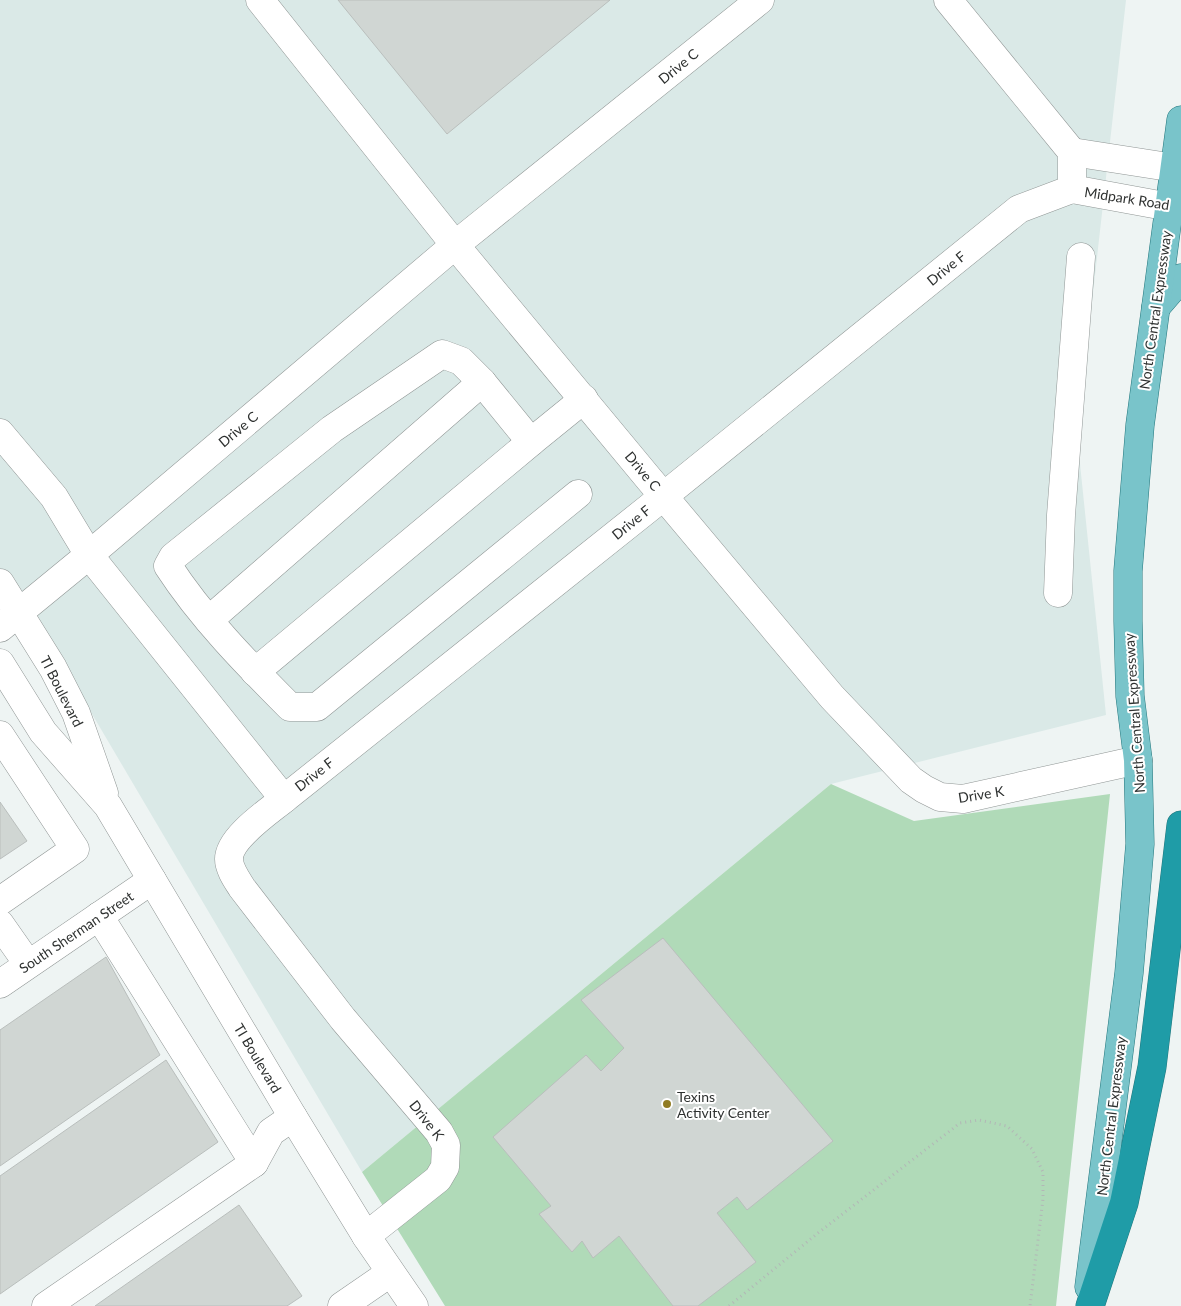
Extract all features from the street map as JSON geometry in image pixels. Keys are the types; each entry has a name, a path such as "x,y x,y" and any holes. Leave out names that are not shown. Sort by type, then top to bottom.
{"highway":[{"path":"1088,1306 1124,1203 1152,1066 1181,825"}],"main road":[{"name":"North Central Expressway","path":"1088,1306 1129,974 1140,844 1138,760 1130,696 1128,571 1140,425 1165,237 1175,205 1181,120"},
{"path":"1156,307 1181,278"}],"street":[{"name":"Drive C","path":"260,0 455,245 832,697"},
{"name":"Drive C","path":"9,620 455,245 760,0"},
{"path":"948,0 1072,152 1072,189"},
{"path":"1072,152 1178,170"},
{"name":"Midpark Road","path":"1072,189 1175,205"},
{"name":"Drive F","path":"384,1068 242,888 229,860 231,849 241,835 1018,209 1072,189"},
{"path":"1058,593 1061,506 1080,258"},
{"path":"532,442 482,382 461,361 442,354 332,429 173,557 168,566 182,587 209,620 255,672 290,707 317,707 578,494"},
{"path":"209,620 482,382"},
{"path":"255,672 584,399"},
{"path":"0,433 54,497 89,554 284,799"},
{"name":"TI Boulevard","path":"0,583 9,620 53,668 76,714 108,806"},
{"name":"TI Boulevard","path":"4,677 43,732 108,806 366,1236 414,1306"},
{"name":"Drive K","path":"832,697 911,780 940,797 963,799 1138,760"},
{"path":"0,736 75,849 0,901"},
{"name":"South Sherman Street","path":"0,984 152,880"},
{"path":"99,916 254,1163"},
{"path":"0,924 28,964"},
{"name":"Drive K","path":"366,1236 438,1179 445,1167 446,1145 439,1132 384,1068"},
{"path":"46,1306 254,1163 271,1132 293,1116"},
{"path":"342,1306 390,1273"}],"path":[{"path":"729,1306 818,1233 960,1123 979,1120 1007,1126 1032,1149 1043,1172 1042,1199 1030,1306"}],"shaded area":[{"path":"0,0 1126,0 1077,435 1106,715 831,784 362,1172 82,697 0,572"}],"green space":[{"path":"831,784 914,821 1110,794 1056,1306 445,1306 362,1172"}],"building":[{"path":"338,0 610,0 447,134"},
{"path":"0,802 27,841 0,859"},
{"name":"Texins Activity Center","path":"663,938 833,1141 747,1210 737,1197 717,1213 756,1262 698,1306 673,1306 619,1236 593,1258 582,1241 572,1252 539,1214 551,1206 493,1137 586,1055 601,1071 624,1048 581,1000"},
{"path":"106,957 160,1055 0,1166 0,1030"},
{"path":"166,1060 218,1142 0,1294 0,1176"},
{"path":"239,1205 302,1296 287,1306 95,1306"}],"place":[{"name":"Texins Activity Center","path":"667,1104"}]}
